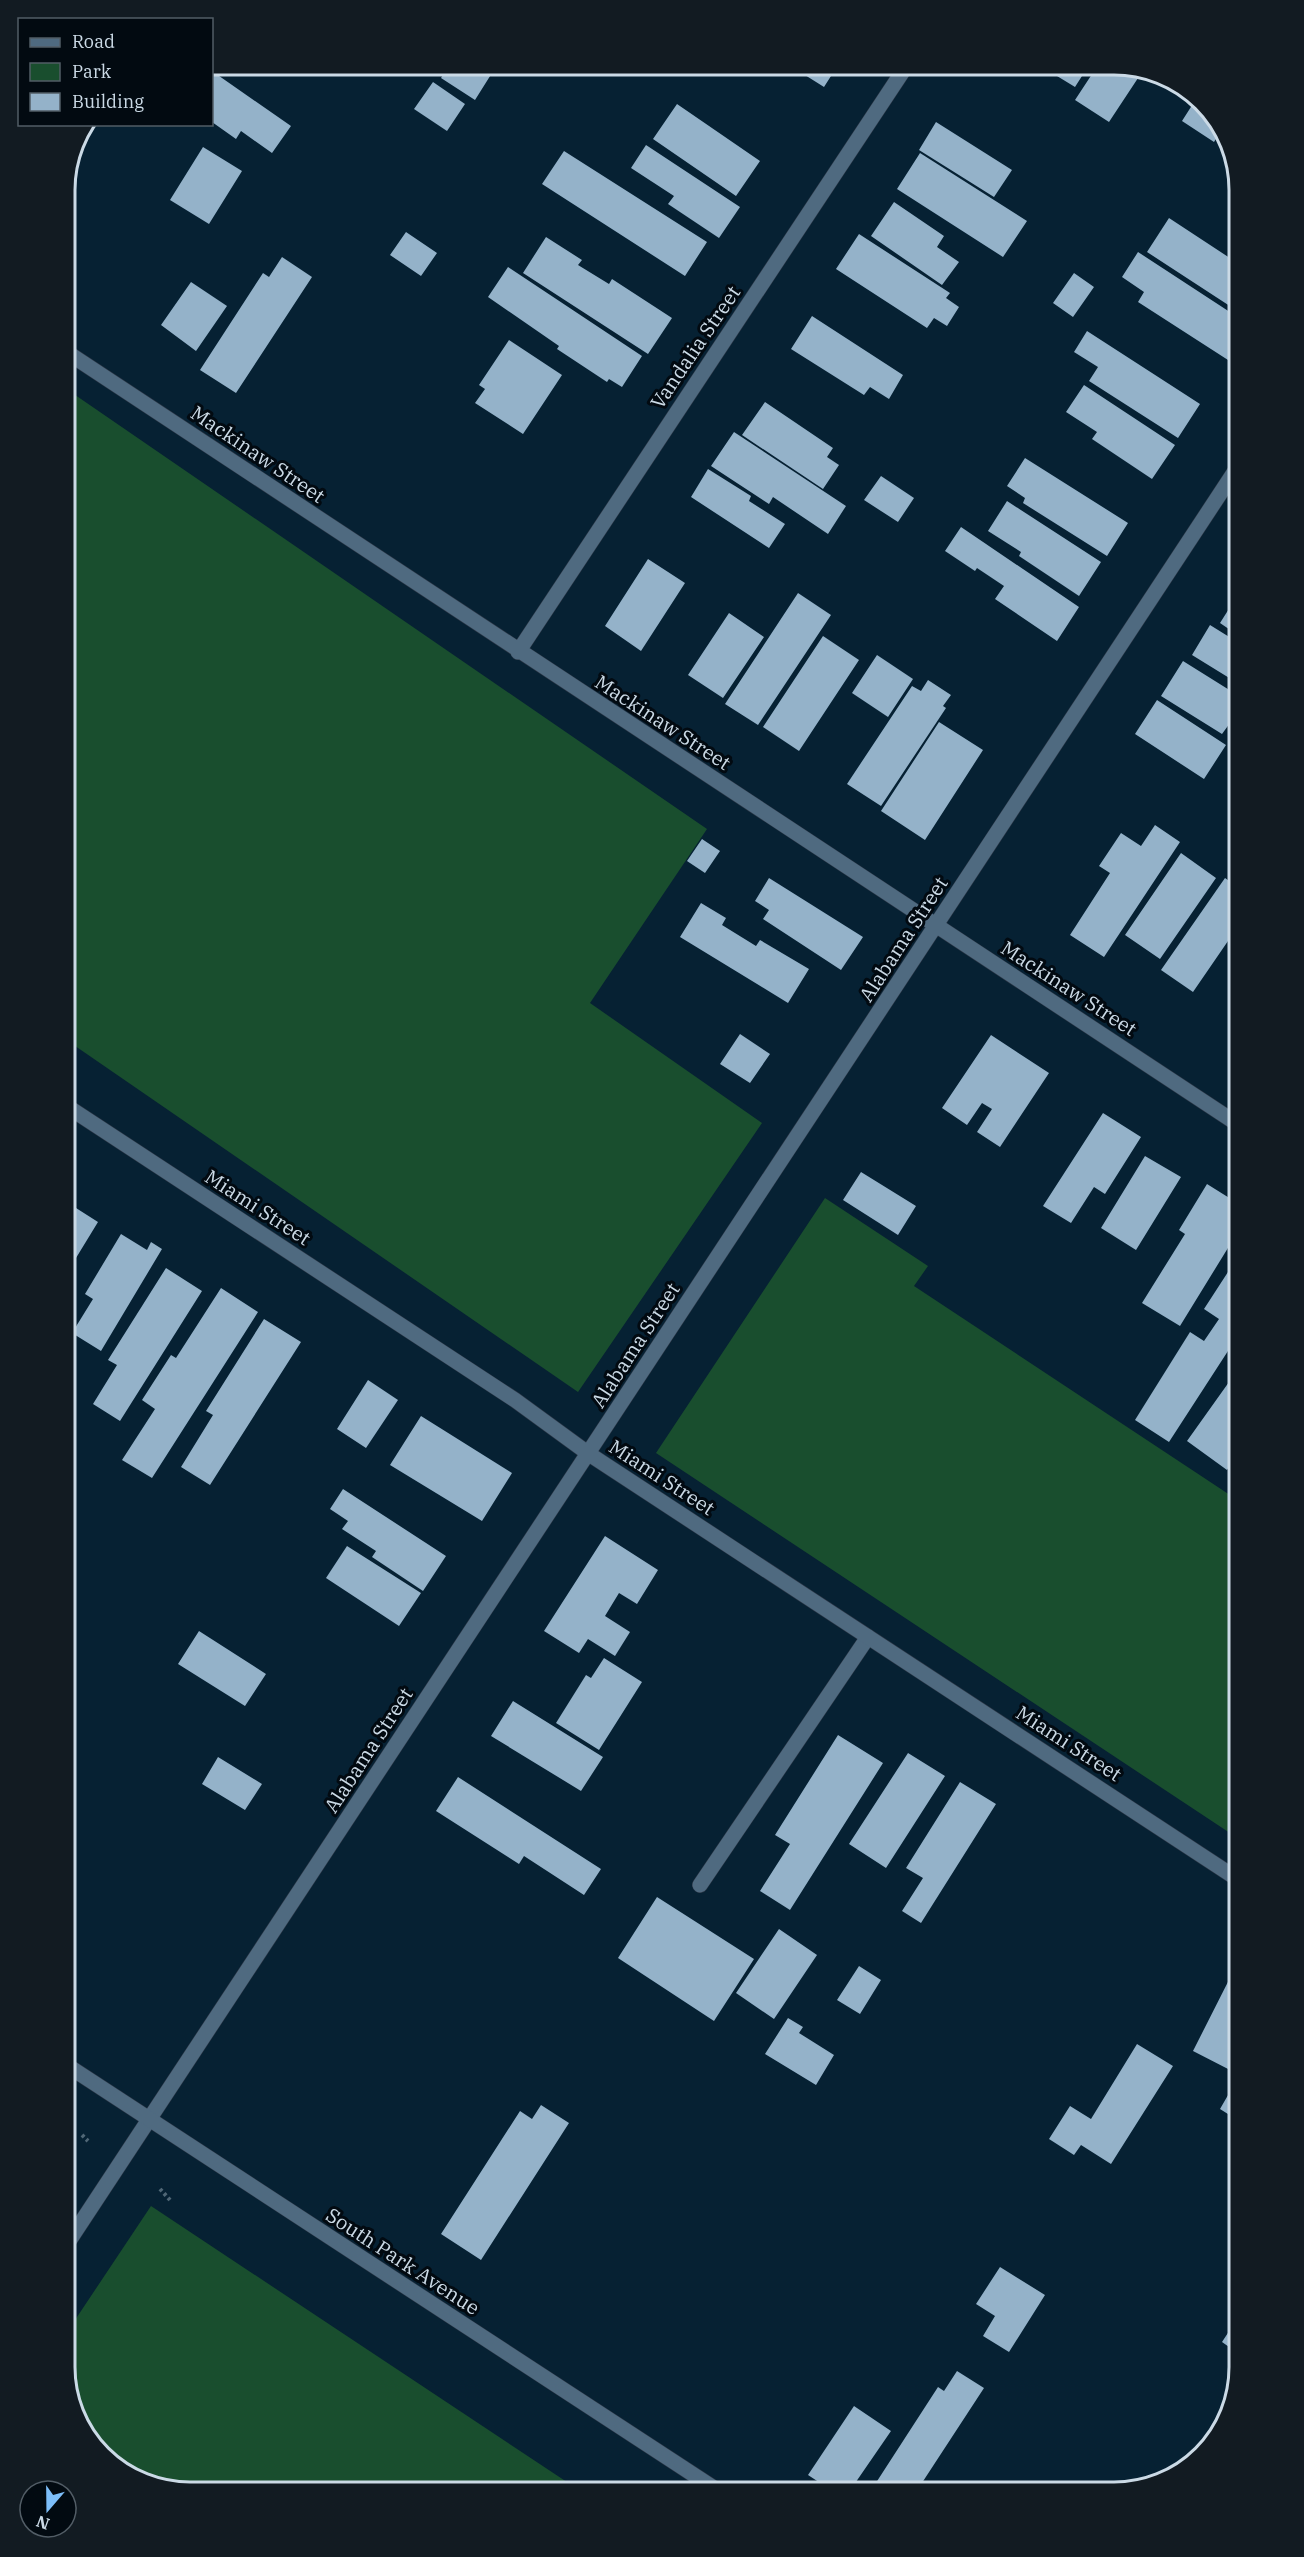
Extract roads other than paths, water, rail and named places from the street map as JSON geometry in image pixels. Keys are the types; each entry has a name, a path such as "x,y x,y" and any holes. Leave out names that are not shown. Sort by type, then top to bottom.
{"street":[{"name":"Vandalia Street","path":"518,652 900,75"},
{"name":"Mackinaw Street","path":"75,358 518,652 1229,1118"},
{"name":"Alabama Street","path":"75,2230 1229,480"},
{"name":"Miami Street","path":"75,1112 515,1400 589,1454 1229,1873"},
{"path":"700,1885 868,1637"},
{"name":"South Park Avenue","path":"75,2071 705,2482"}]}
